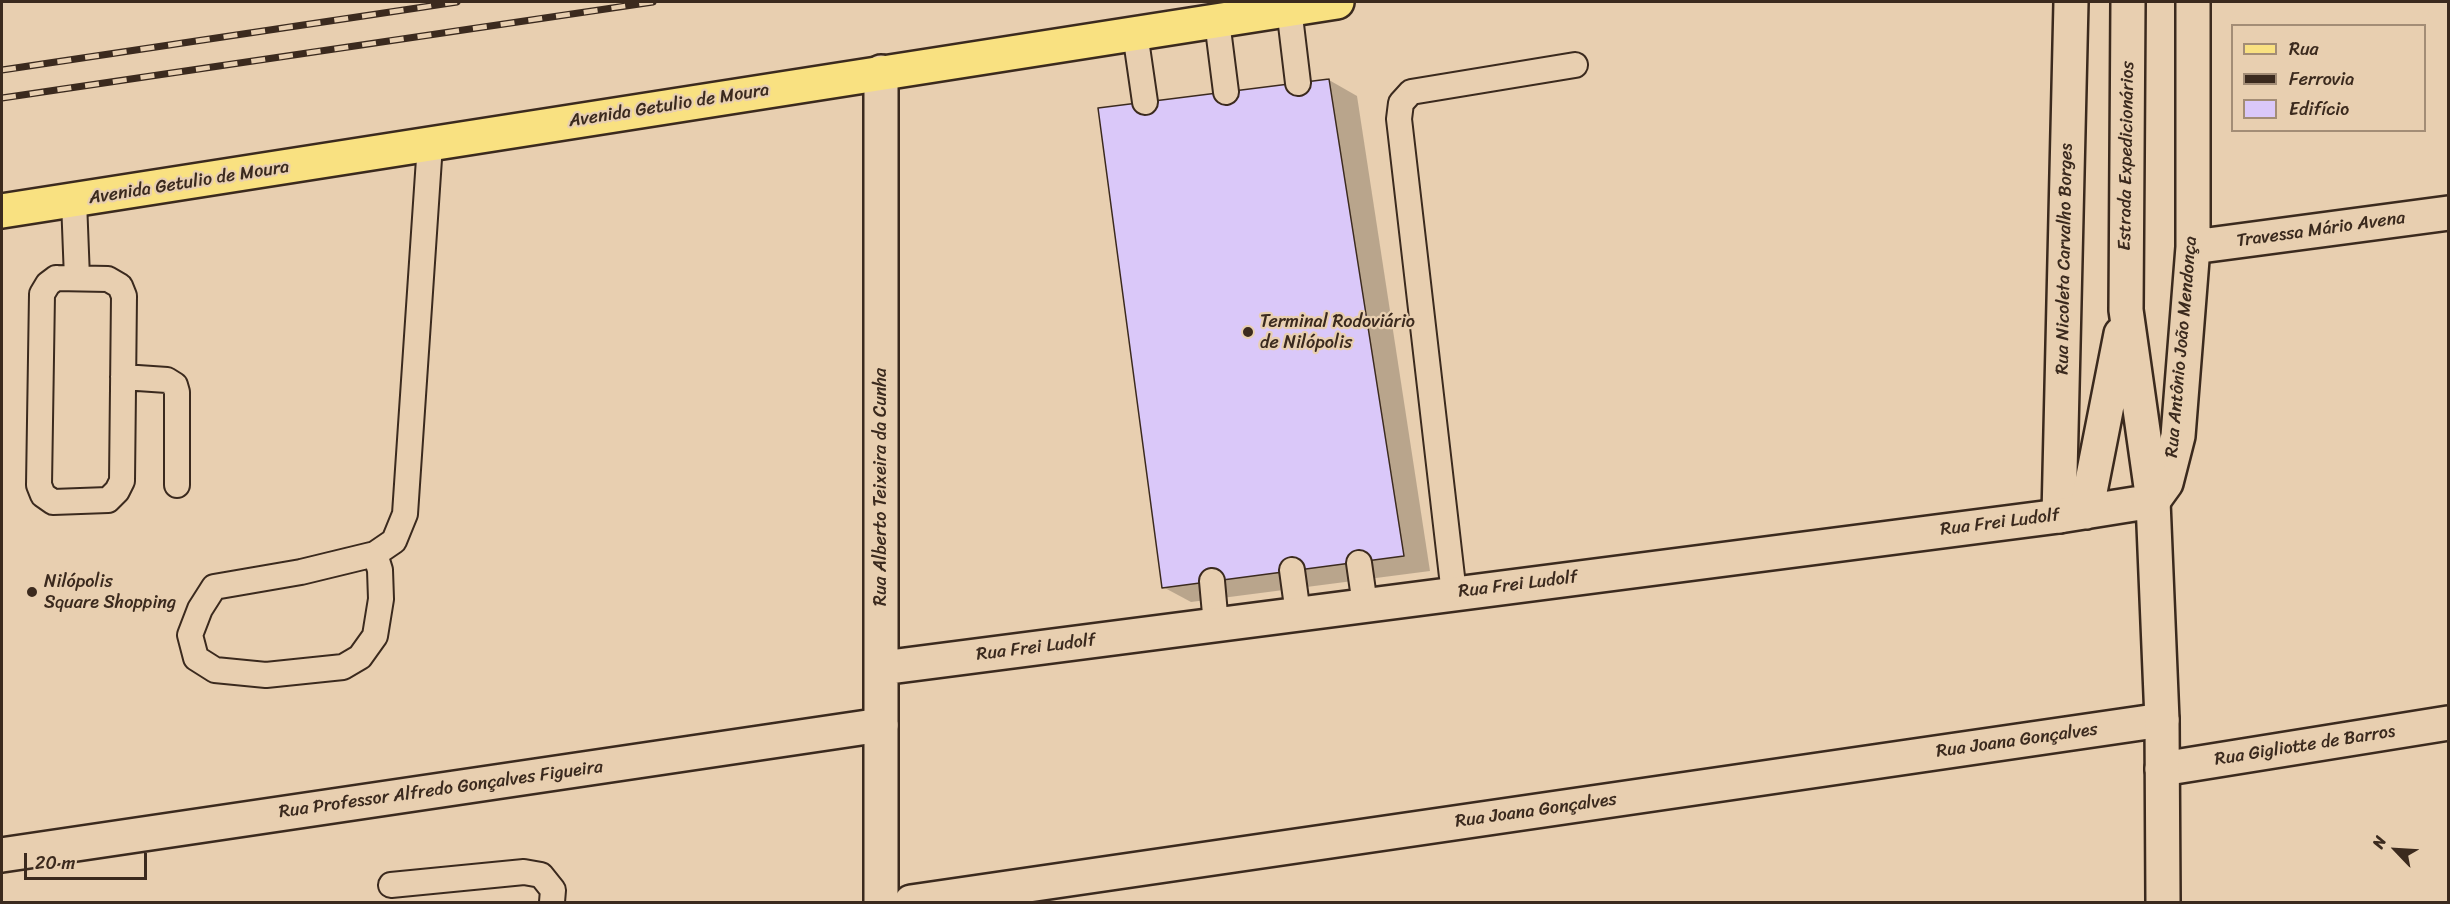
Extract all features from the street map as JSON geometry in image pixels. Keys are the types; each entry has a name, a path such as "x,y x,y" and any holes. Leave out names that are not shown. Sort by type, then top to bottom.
{"main road":[{"name":"Avenida Getulio de Moura","path":"2,211 1337,2"}],"street":[{"name":"Rua Nicoleta Carvalho Borges","path":"2071,2 2072,514"},
{"name":"Estrada Expedicionários","path":"2128,2 2126,298 2153,501"},
{"name":"Rua Antônio João Mendonça","path":"2153,501 2166,483 2178,436 2193,247 2193,2"},
{"name":"Rua Alberto Teixeira da Cunha","path":"881,72 881,903"},
{"name":"Travessa Mário Avena","path":"2193,247 2448,213"},
{"name":"Estrada Expedicionários","path":"2072,514 2126,298"},
{"name":"Rua Frei Ludolf","path":"882,668 2072,514 2153,501"},
{"path":"2153,501 2162,720 2163,903"},
{"name":"Rua Joana Gonçalves","path":"911,903 2162,720"},
{"name":"Rua Gigliotte de Barros","path":"2162,769 2448,723"},
{"name":"Rua Professor Alfredo Gonçalves Figueira","path":"2,855 881,724"}],"lane":[{"path":"1289,8 1298,83"},
{"path":"1217,21 1226,92"},
{"path":"1136,33 1145,102"},
{"path":"1454,594 1399,119 1401,103 1411,92 1575,64"},
{"path":"375,554 380,570 381,599 375,636 360,657 343,667 266,675 215,670 196,658 190,635 200,609 214,587 301,572 375,554 394,541 405,514 430,144"},
{"path":"74,201 76,278"},
{"path":"56,278 76,278 108,279 120,286 124,296 122,481 117,491 108,500 53,502 43,495 39,485 42,294 48,284 56,278"},
{"path":"123,377 167,380 175,385 177,392 177,485"},
{"path":"1359,562 1365,605"},
{"path":"1292,570 1298,614"},
{"path":"1212,581 1216,625"},
{"path":"391,885 524,872 541,875 553,890 552,903"}],"building":[{"name":"Terminal Rodoviário de Nilópolis","path":"1329,79 1404,556 1162,588 1098,108"}],"railway":[{"path":"2,70 457,2"},
{"path":"2,98 653,2"}],"place":[{"name":"Terminal Rodoviário de Nilópolis","path":"1248,332"},
{"name":"Nilópolis Square Shopping","path":"32,592"}]}
